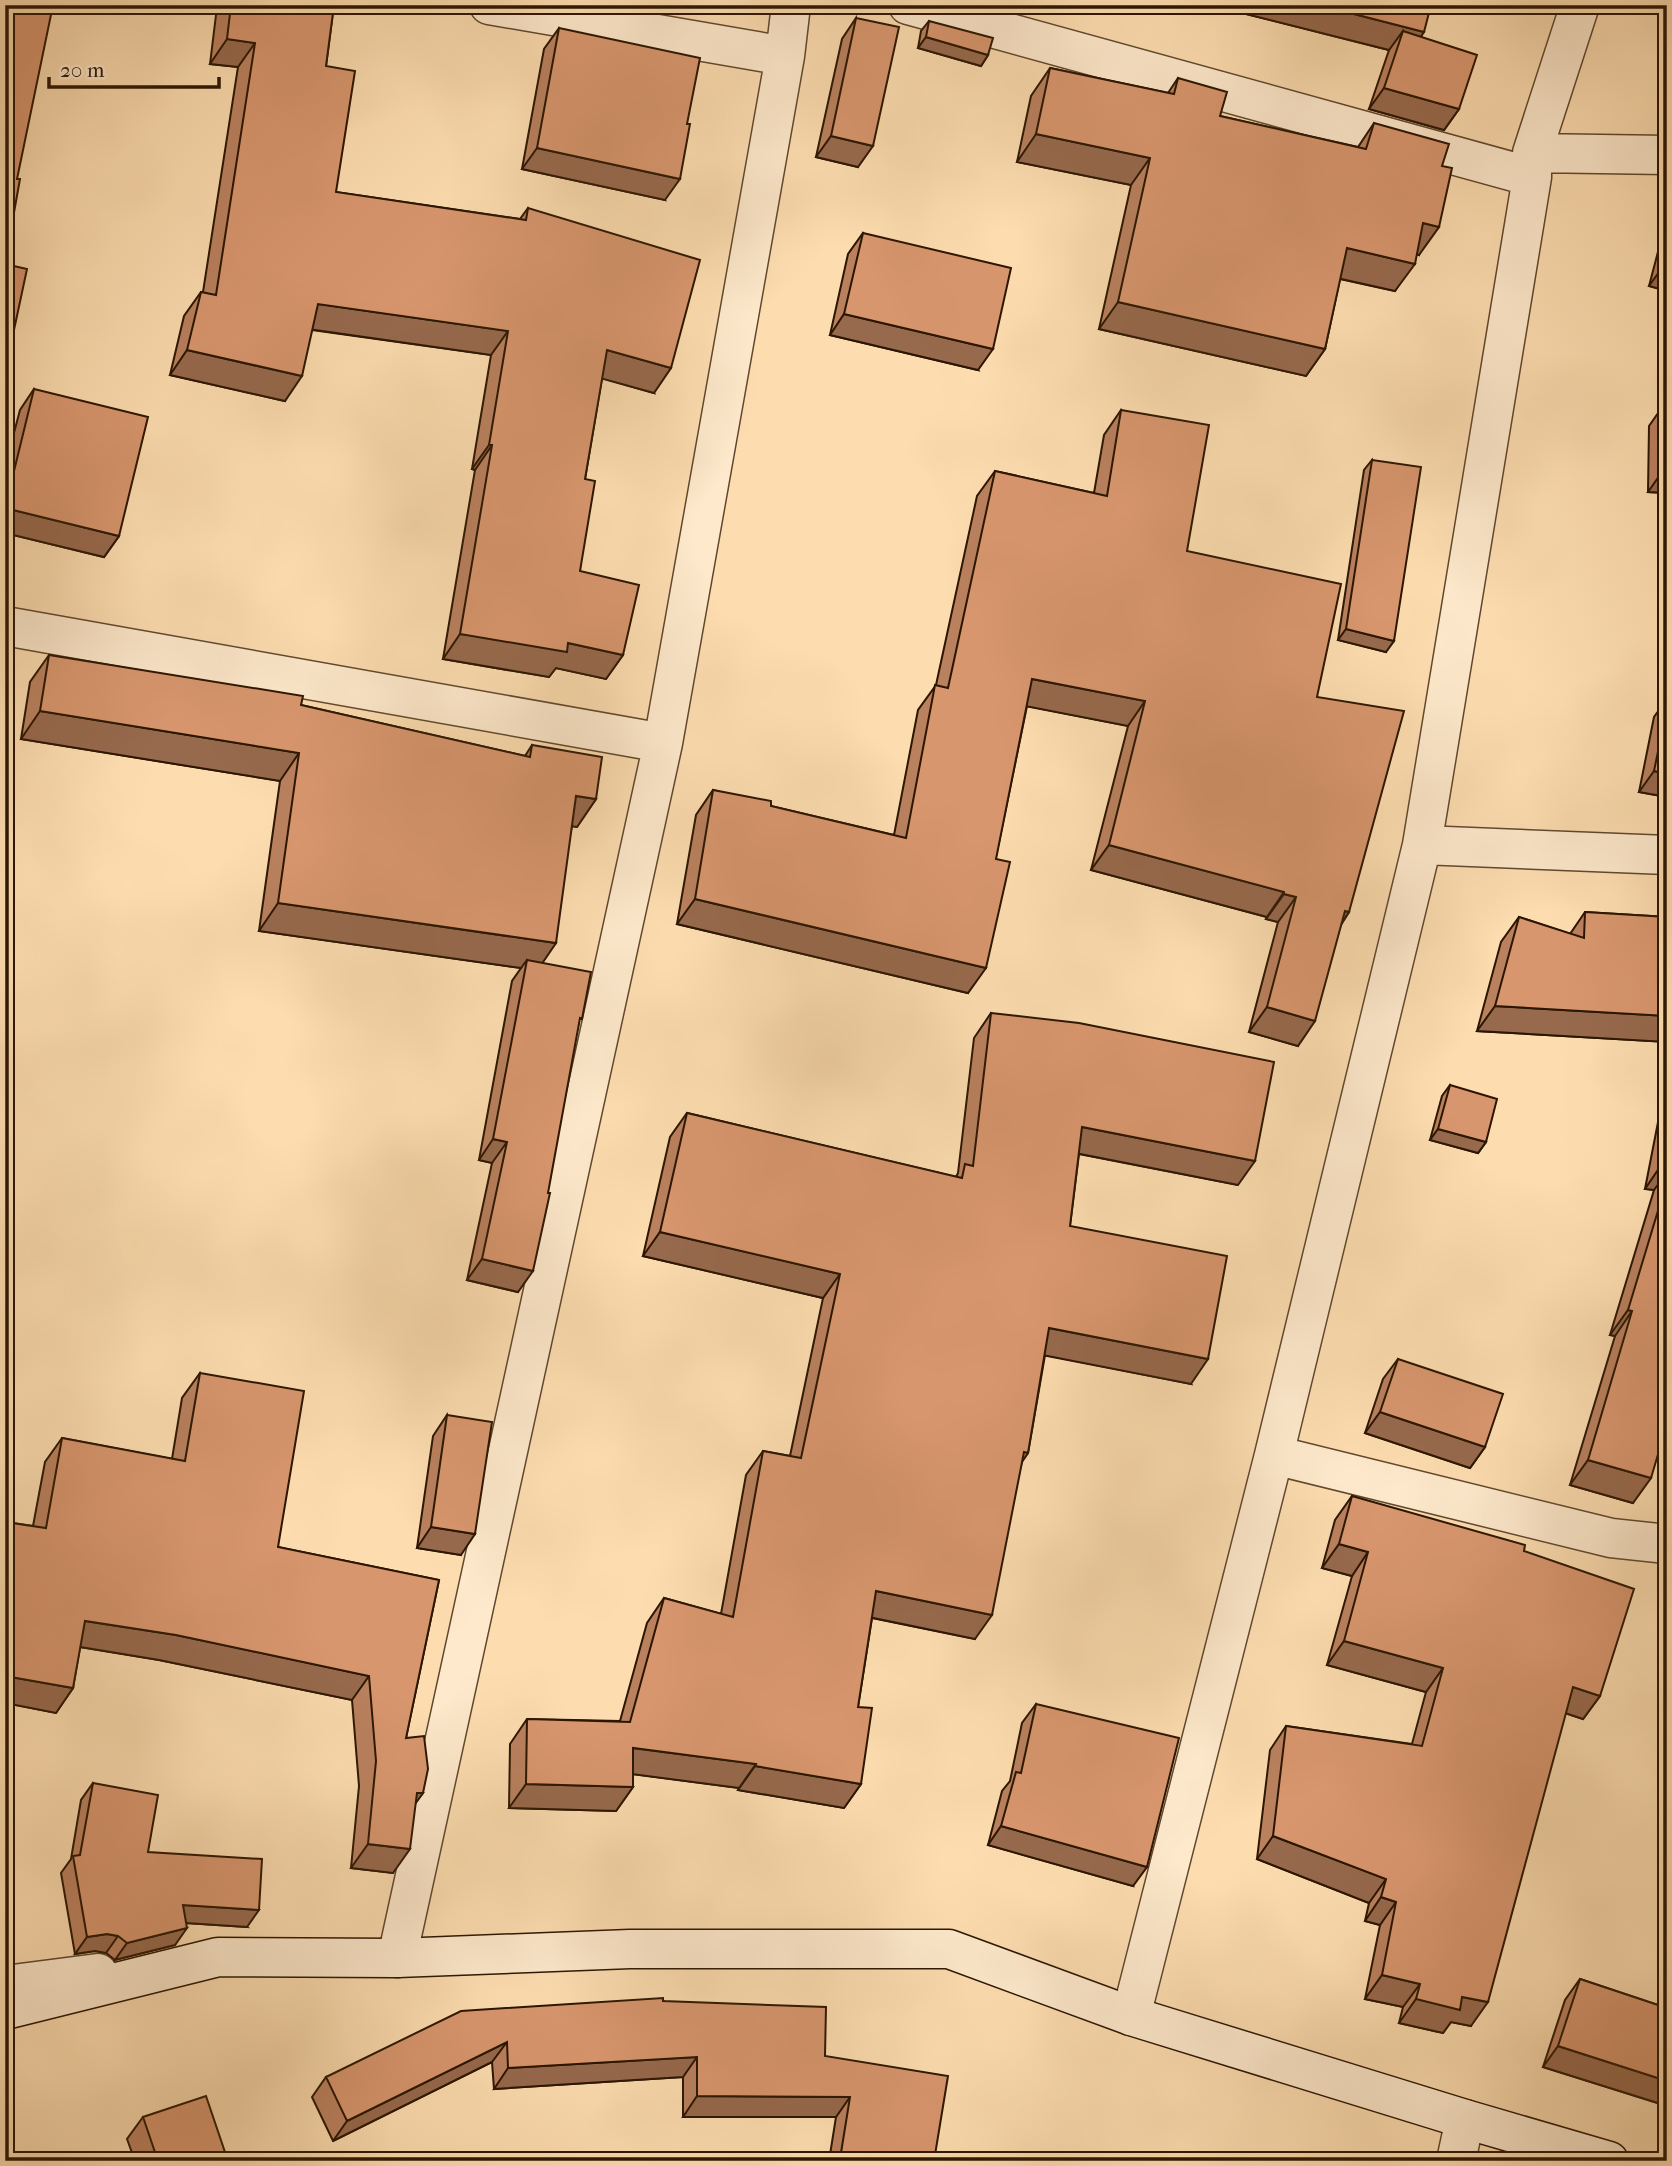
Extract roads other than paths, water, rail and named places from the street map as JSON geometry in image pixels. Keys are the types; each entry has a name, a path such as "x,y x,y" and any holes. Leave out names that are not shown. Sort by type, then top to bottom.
{"street":[{"path":"489,5 785,56"},
{"path":"397,1958 663,743 785,56 790,5"},
{"path":"908,5 1532,165 1667,155"},
{"path":"1131,2016 1274,1455 1422,845 1532,165 1580,5"},
{"path":"5,626 663,743"},
{"path":"1422,845 1667,855"},
{"path":"1274,1455 1611,1538 1667,1544"},
{"path":"5,1985 218,1956 397,1958 630,1949 949,1949 1131,2016 1608,2161"},
{"path":"5,2010 218,1956"},
{"path":"1456,2161 1465,2119"}]}
